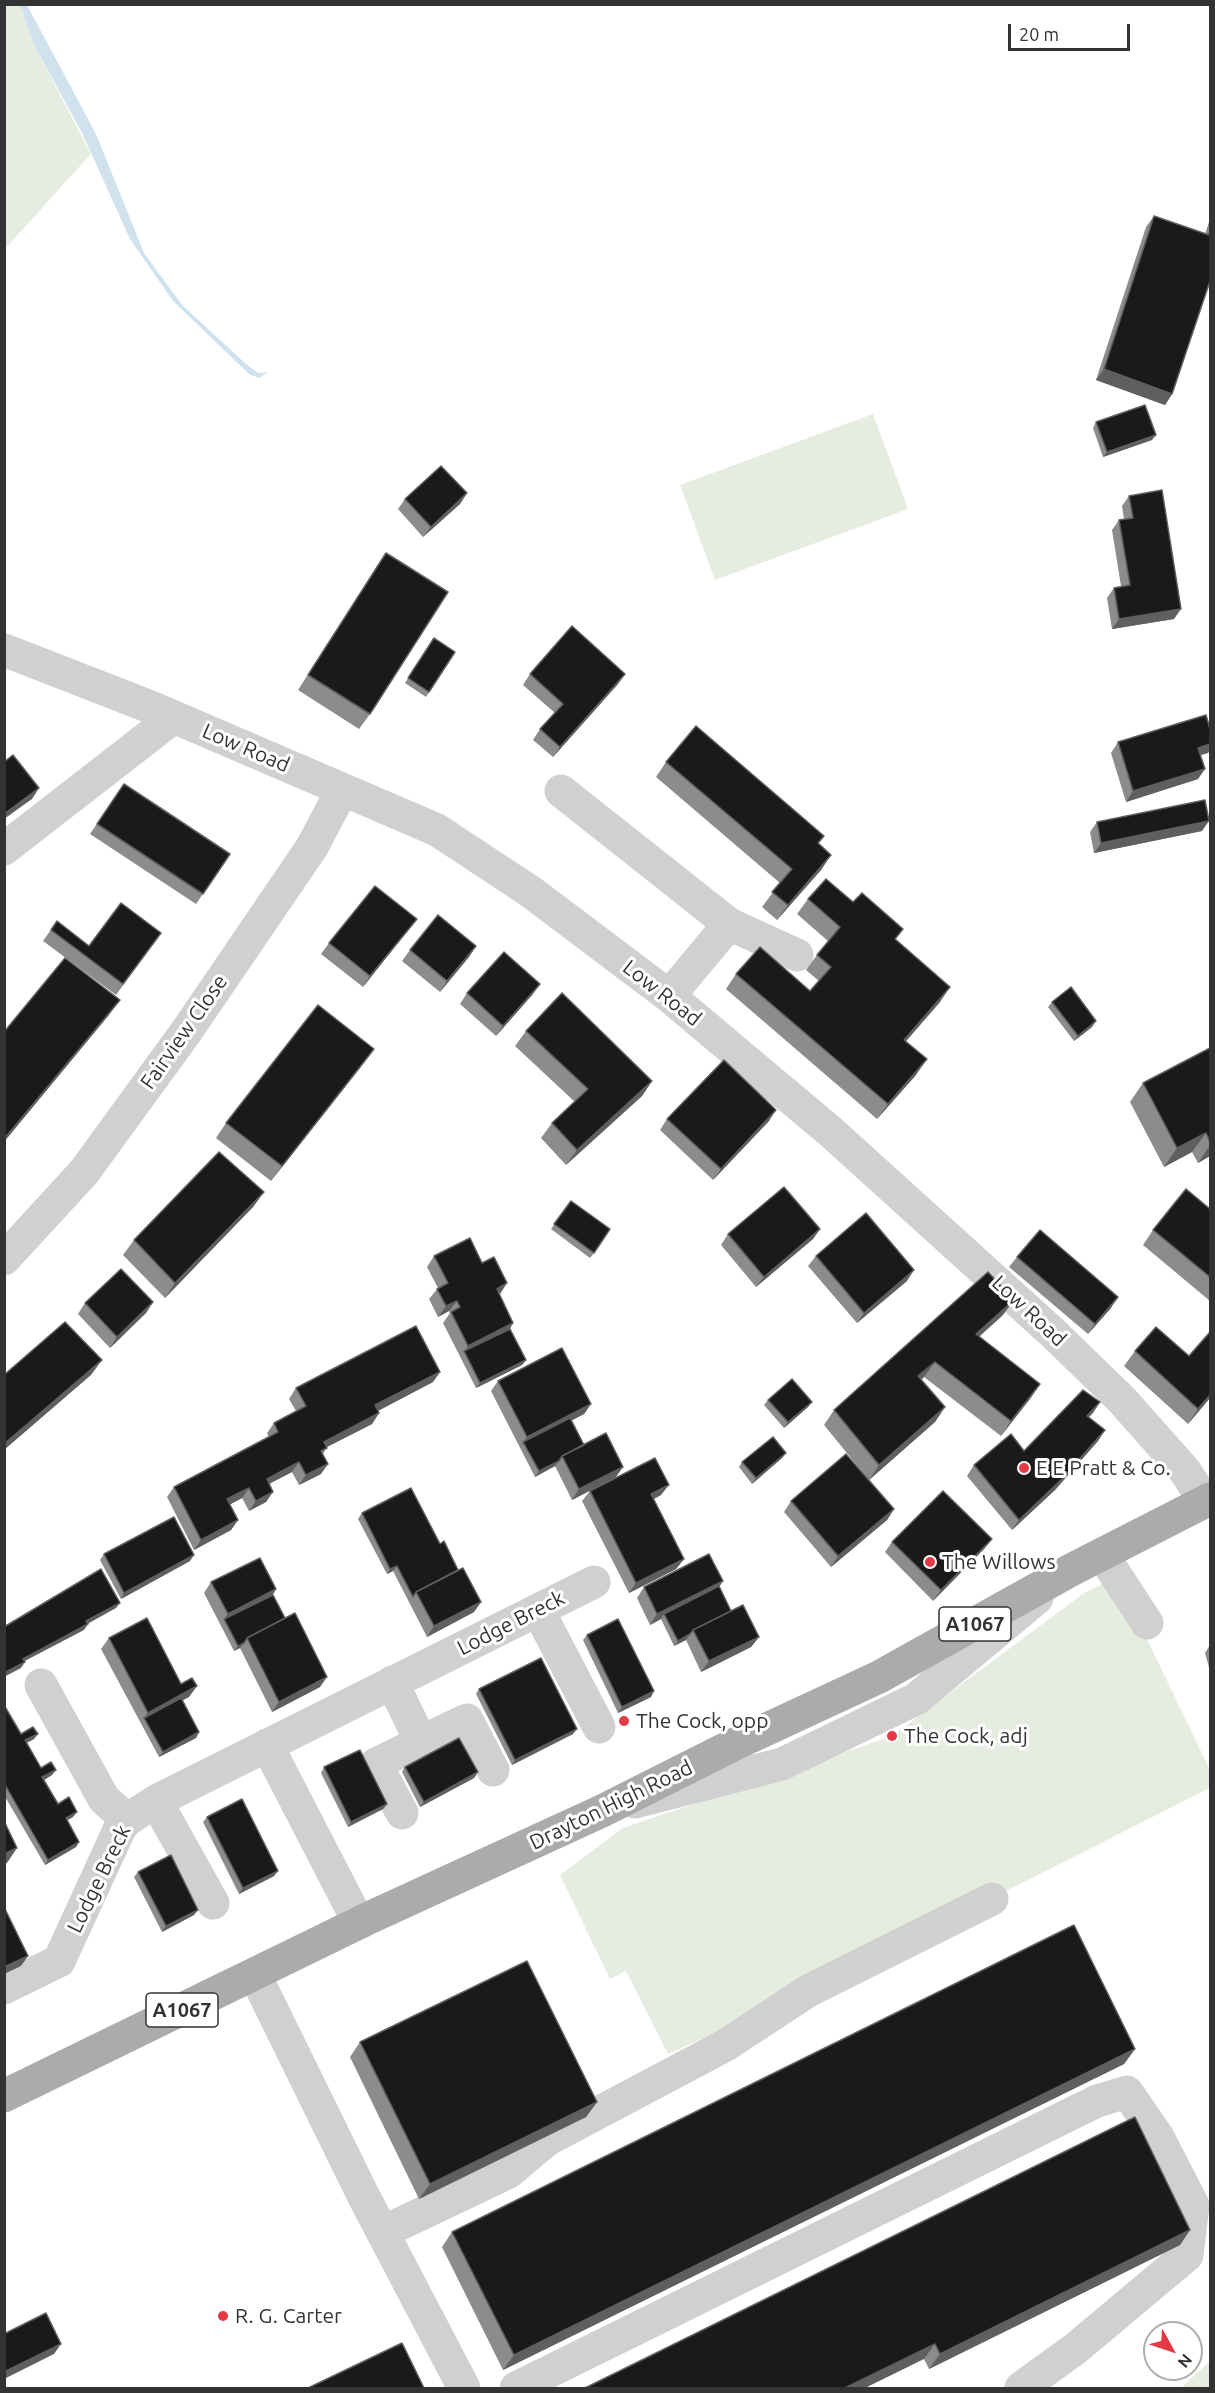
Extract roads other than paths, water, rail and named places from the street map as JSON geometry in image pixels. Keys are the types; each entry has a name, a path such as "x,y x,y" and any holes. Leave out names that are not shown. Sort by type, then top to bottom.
{"main road":[{"name":"Drayton High Road","path":"4,2096 359,1923 602,1811 737,1743 879,1677 1071,1570 1208,1500"}],"street":[{"name":"Low Road","path":"4,650 174,717 437,830 531,892 669,996 831,1132 1053,1333 1150,1430 1208,1500"},
{"path":"4,849 174,717"},
{"name":"Fairview Close","path":"4,1258 84,1172 179,1041 312,847 342,789"},
{"path":"561,791 729,924 797,955"},
{"path":"669,996 729,924"},
{"path":"1102,1554 1147,1623"},
{"name":"Lodge Breck","path":"4,1988 59,1961 120,1828 127,1820 156,1801 594,1582"},
{"path":"538,1610 599,1726"},
{"path":"392,1682 421,1742"},
{"path":"41,1684 104,1799 127,1820"},
{"path":"402,1813 376,1764 467,1720 493,1770"},
{"path":"267,1745 359,1923"},
{"path":"156,1801 213,1903"},
{"path":"383,2232 509,2172 547,2140 726,2045 808,1991 992,1899"},
{"path":"255,1975 383,2232 464,2388"},
{"path":"516,2388 1097,2101 1127,2092 1158,2137 1193,2205 1187,2255 1075,2349 1021,2388"}],"water":[{"path":"20,5 27,5 96,134 144,253 182,305 246,364 258,373 268,372 259,378 249,374 173,301 130,239 82,133 33,43"}],"place":[{"name":"E E Pratt & Co.","path":"1024,1468"},
{"name":"The Willows","path":"930,1562"},
{"name":"The Cock, opp","path":"624,1721"},
{"name":"The Cock, adj","path":"892,1736"},
{"name":"R. G. Carter","path":"223,2316"}]}
